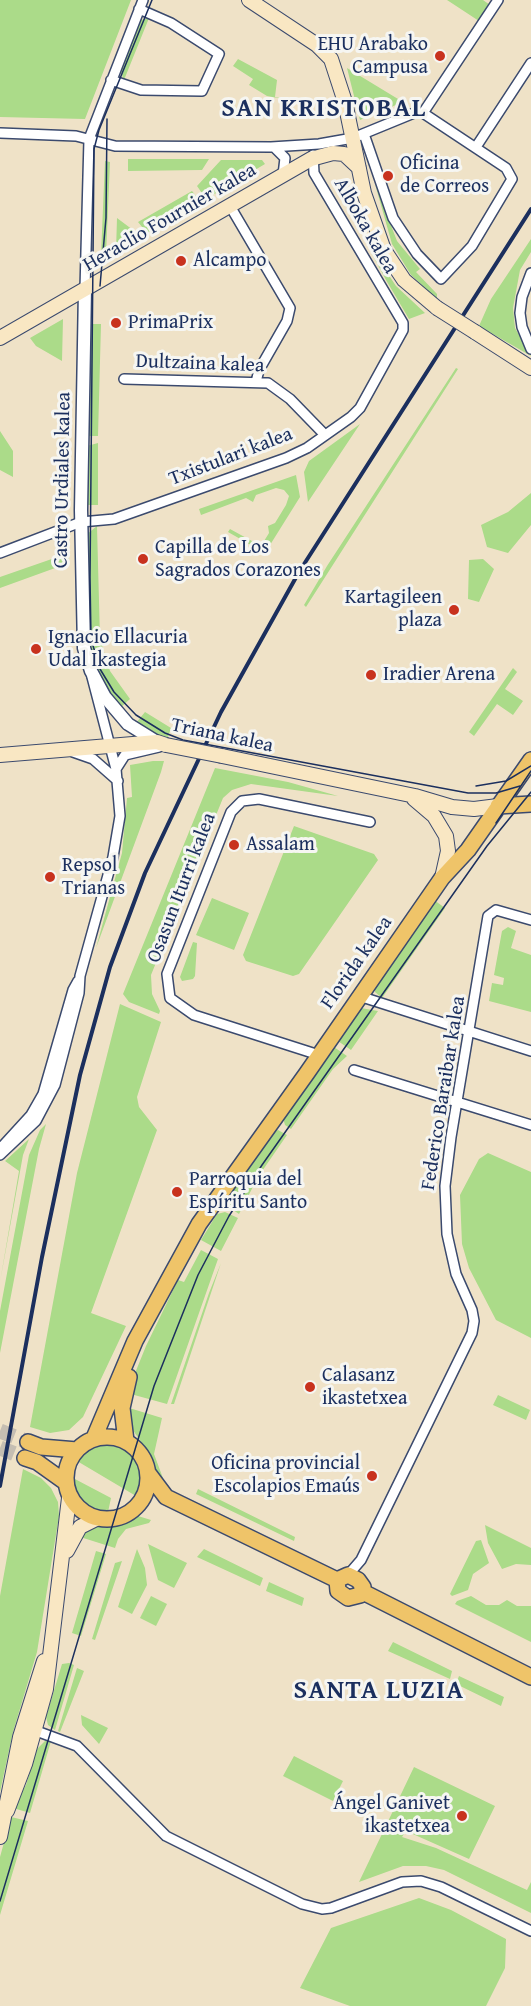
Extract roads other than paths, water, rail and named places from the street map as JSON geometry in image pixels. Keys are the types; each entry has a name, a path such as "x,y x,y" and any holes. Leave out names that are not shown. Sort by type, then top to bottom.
{"main road":[{"path":"249,0 317,45 331,59 359,136 359,168 364,193 384,250 404,280 437,308 531,368"},
{"name":"Heraclio Fournier kalea","path":"0,338 311,159 333,153 344,154 359,168"},
{"name":"Triana kalea","path":"0,755 58,749 161,744 398,792 452,807 474,809 498,806"},
{"name":"Florida kalea","path":"94,1438 121,1372 160,1291 199,1224 442,878 468,850 531,760"},
{"name":"Triana kalea","path":"398,792 424,805 444,831 448,851 442,878"},
{"path":"498,806 531,804"},
{"name":"Florida kalea","path":"126,1441 122,1408 126,1385 161,1306 222,1194"},
{"path":"0,1837 53,1636 63,1564 69,1461 77,1450 94,1438 113,1437 126,1441 142,1455 148,1473 165,1497 343,1578 361,1583 363,1592 531,1677"},
{"path":"28,1442 41,1447 77,1450"},
{"path":"25,1458 37,1462 67,1490 83,1512 96,1519"},
{"path":"63,1564 76,1532 86,1522 118,1518 136,1509 140,1503 148,1473"},
{"path":"140,1503 165,1497"}],"street":[{"path":"0,133 62,134 115,146 274,147 319,144 359,136 419,113 498,0"},
{"path":"85,289 89,139 111,80 141,5 219,54 202,91 141,90 111,80"},
{"path":"476,147 531,63"},
{"path":"359,136 393,218 417,254 441,279 472,246 512,179 506,168 419,113"},
{"path":"311,159 319,144"},
{"path":"274,147 285,158 286,170 282,176"},
{"name":"Alboka kalea","path":"311,159 314,173 403,323"},
{"path":"230,206 290,308 287,321 259,370 256,381"},
{"path":"531,273 522,297 520,313 522,327 531,349"},
{"name":"Castro Urdiales kalea","path":"80,976 113,857 120,816 116,769 82,634 81,522 85,289"},
{"name":"Txistulari kalea","path":"0,553 81,522 114,519 286,458 325,435 360,408 403,330 403,323"},
{"name":"Dultzaina kalea","path":"124,380 256,381 272,384 325,435"},
{"name":"Castro Urdiales kalea","path":"91,671 105,697 122,717 161,744"},
{"path":"116,769 125,755 161,744"},
{"path":"58,749 77,752 93,759 118,781"},
{"name":"Osasun Iturri kalea","path":"318,1055 194,1015 170,998 167,974 231,812 242,801 259,799 370,822"},
{"name":"Federico Baraibar kalea","path":"343,1578 359,1563 474,1327 472,1310 456,1274 449,1249 445,1219 447,1164 488,916 496,910 531,920"},
{"path":"0,1149 31,1115 43,1094 72,990 80,976"},
{"path":"0,1155 36,1121 55,1085 79,993 80,976"},
{"path":"359,996 531,1052"},
{"path":"354,1070 531,1125"},
{"path":"29,1728 77,1746 166,1836 302,1904 322,1910 402,1882 421,1881 441,1887 531,1931"}],"tunnel":[{"path":"0,1431 28,1442"},
{"path":"0,1448 25,1458"}],"tram line":[{"path":"152,0 99,130 94,149 90,577 91,639 100,669 114,692 136,715 165,733 183,740 468,793 496,793 520,786"},
{"path":"100,286 106,218 107,119"},
{"path":"476,786 506,781 531,766"},
{"path":"496,823 531,771"},
{"path":"0,1901 154,1386 198,1275 229,1216 262,1165 487,846 531,792"}],"railway":[{"path":"0,1486 42,1257 80,1075 110,967 145,873 221,712 299,572 531,209"}],"place":[{"name":"EHU Arabako Campusa","path":"440,56"},
{"name":"Oficina de Correos","path":"388,176"},
{"name":"Alcampo","path":"181,261"},
{"name":"PrimaPrix","path":"116,323"},
{"name":"Capilla de Los Sagrados Corazones","path":"143,559"},
{"name":"Kartagileen plaza","path":"454,610"},
{"name":"Ignacio Ellacuria Udal Ikastegia","path":"36,649"},
{"name":"Iradier Arena","path":"371,675"},
{"name":"Assalam","path":"234,845"},
{"name":"Repsol Trianas","path":"50,877"},
{"name":"Parroquia del Espíritu Santo","path":"177,1192"},
{"name":"Calasanz ikastetxea","path":"310,1387"},
{"name":"Oficina provincial Escolapios Emaús","path":"372,1476"},
{"name":"Ángel Ganivet ikastetxea","path":"462,1816"}],"district":[{"name":"SAN KRISTOBAL","path":"324,109"},
{"name":"SANTA LUZIA","path":"379,1691"}]}
